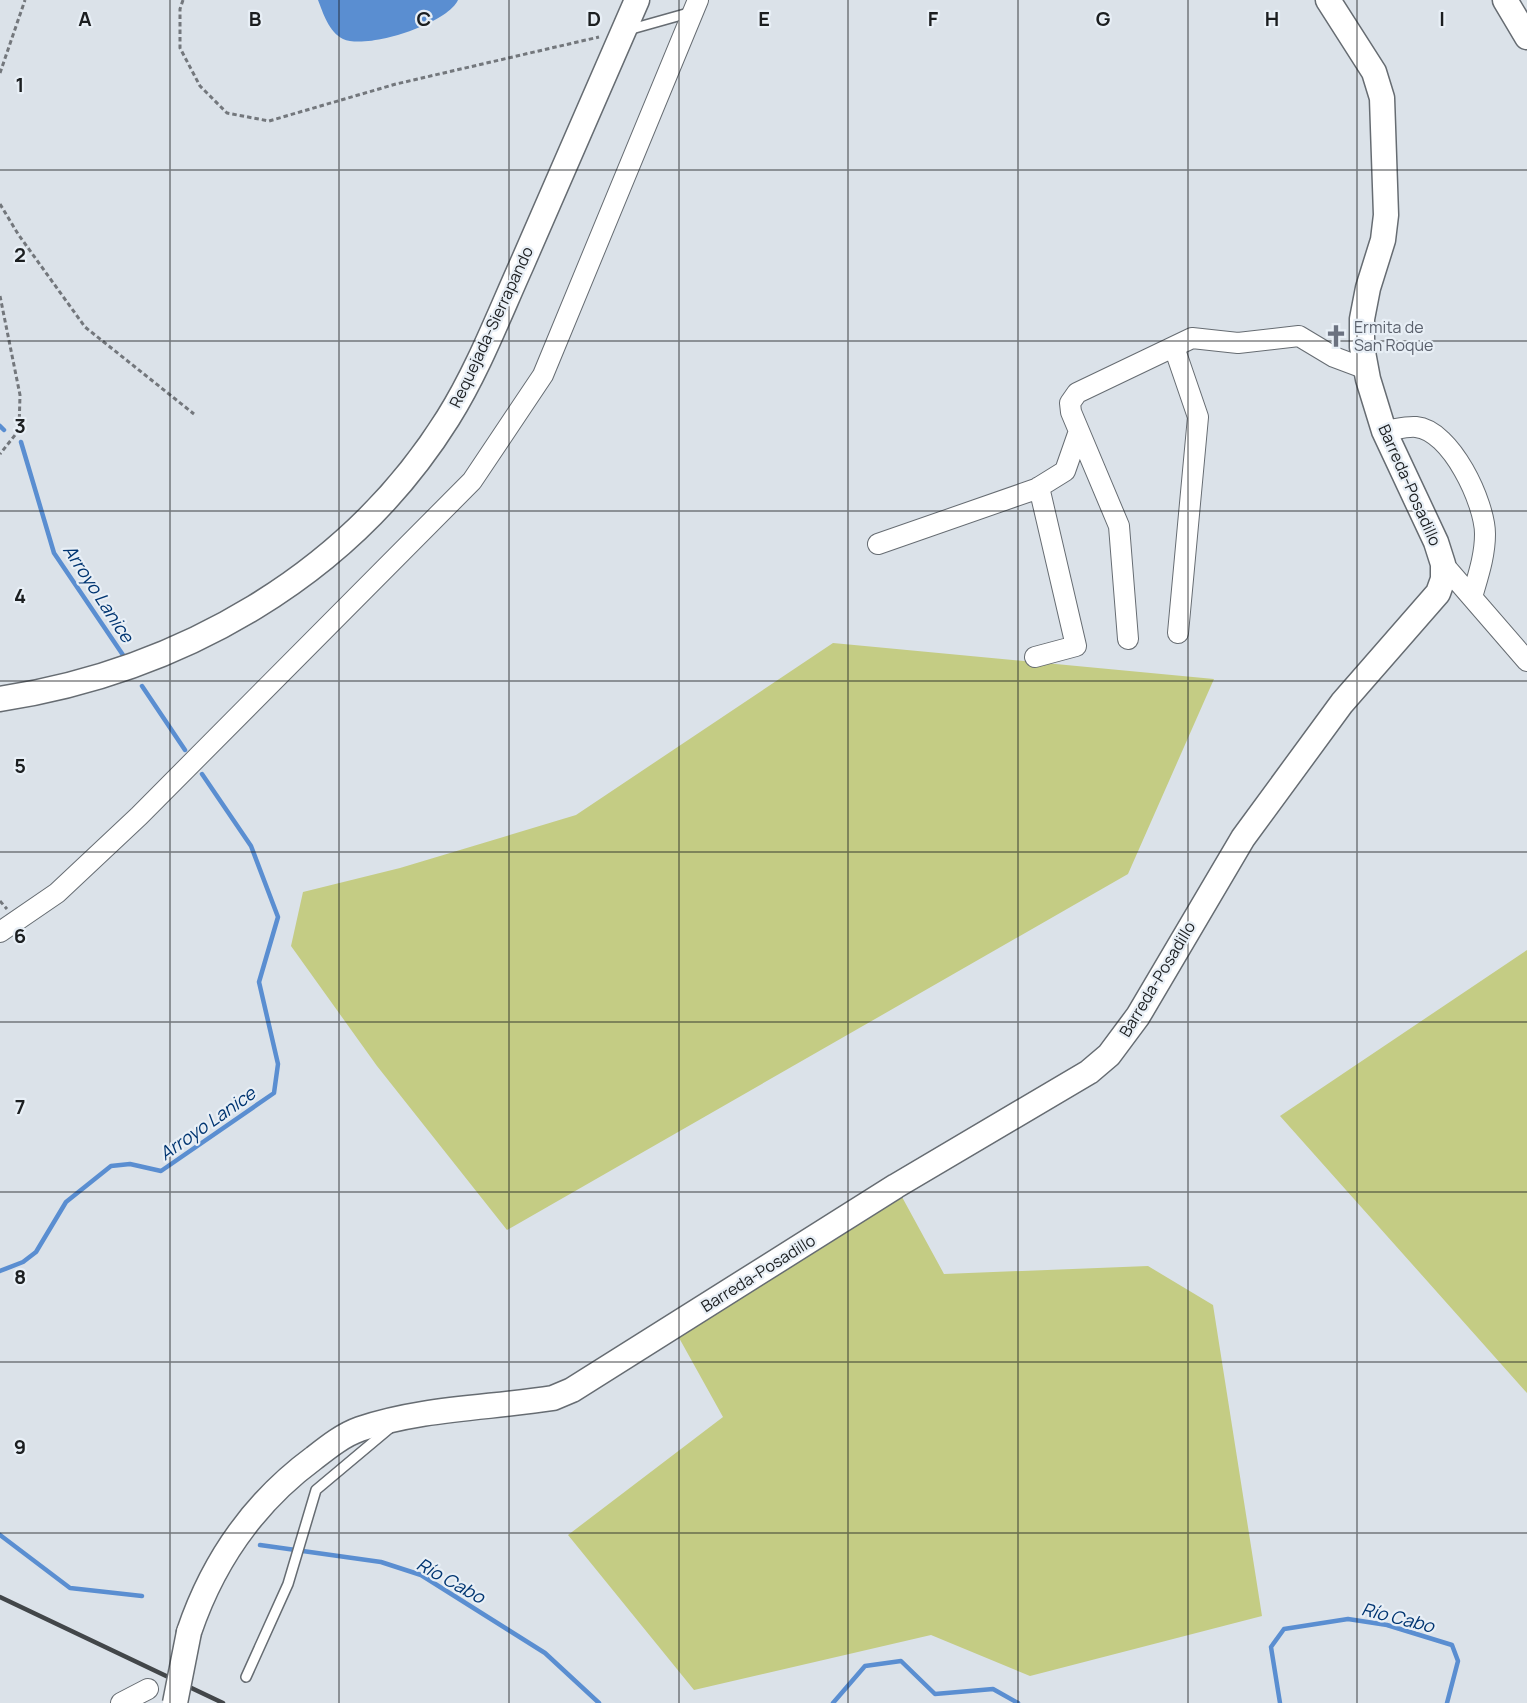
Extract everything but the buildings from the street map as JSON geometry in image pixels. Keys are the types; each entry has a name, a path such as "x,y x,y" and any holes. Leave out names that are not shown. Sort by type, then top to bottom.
{"street":[{"name":"Requejada-Sierrapando","path":"0,699 80,684 145,663 189,644 256,608 352,532 401,482 448,418 483,350 637,0"},
{"name":"Barreda-Posadillo","path":"161,1694 217,1563 240,1529 269,1495 336,1442 359,1430 403,1418 553,1398 572,1390 896,1186 1089,1072 1109,1055 1138,1016 1243,838 1342,704 1438,593 1443,579 1443,564 1436,543 1384,431 1366,369 1362,319 1368,288 1383,240 1386,215 1382,98 1374,72 1328,0"},
{"path":"1505,0 1527,37"},
{"path":"0,932 57,893 139,816 472,481 543,375 695,6"},
{"path":"1128,639 1119,526 1071,412 1070,404 1077,393 1192,338 1238,343 1299,336 1334,357 1366,369"},
{"path":"1174,347 1198,417 1178,633"},
{"path":"1384,431 1418,427 1434,435 1449,448 1473,488 1484,518 1485,534 1483,558 1472,597"},
{"path":"878,544 1039,487 1065,471 1079,431"},
{"path":"1035,657 1076,646 1039,487"},
{"path":"1443,564 1527,661"},
{"path":"121,1703 161,1694"}],"lane":[{"path":"624,31 695,6"},
{"path":"246,1677 288,1584 316,1490 403,1418"},
{"path":"161,1694 183,1703"}],"path":[{"path":"0,73 25,0"},
{"path":"183,0 180,9 180,48 200,86 227,113 269,121 396,84 624,31"},
{"path":"0,204 18,234 85,327 194,414"},
{"path":"0,296 20,395 19,430 0,454"}],"green space":[{"path":"833,643 1214,679 1128,874 507,1230 377,1066 291,946 303,892 400,868 576,815"},
{"path":"1527,950 1527,1393 1280,1116"},
{"path":"896,1186 944,1274 1148,1266 1213,1305 1262,1616 1030,1676 931,1635 694,1690 568,1535 723,1417 673,1327"}],"water":[{"path":"318,0 458,0 439,18 423,26 387,38 354,41 343,39 334,32"}],"waterway":[{"name":"Arroyo Lanice","path":"0,426 4,430"},
{"name":"Arroyo Lanice","path":"21,442 54,553 123,655"},
{"name":"Arroyo Lanice","path":"142,686 185,750"},
{"name":"Arroyo Lanice","path":"0,1271 23,1262 36,1252 66,1202 111,1166 130,1164 161,1171 274,1093 278,1064 259,982 278,917 251,846 202,774"},
{"name":"Río Cabo","path":"0,1535 70,1588 142,1596"},
{"name":"Río Cabo","path":"260,1545 381,1562 421,1575 545,1653 599,1703"},
{"name":"Río Cabo","path":"1280,1703 1271,1647 1284,1629 1348,1619 1387,1625 1452,1645 1458,1661 1447,1703"},
{"name":"Río Cabo","path":"833,1703 865,1666 901,1661 935,1694 993,1689 1018,1703"}],"railway":[{"path":"0,1597 223,1703"}],"place":[{"name":"Ermita de San Roque","path":"1336,336"}]}
